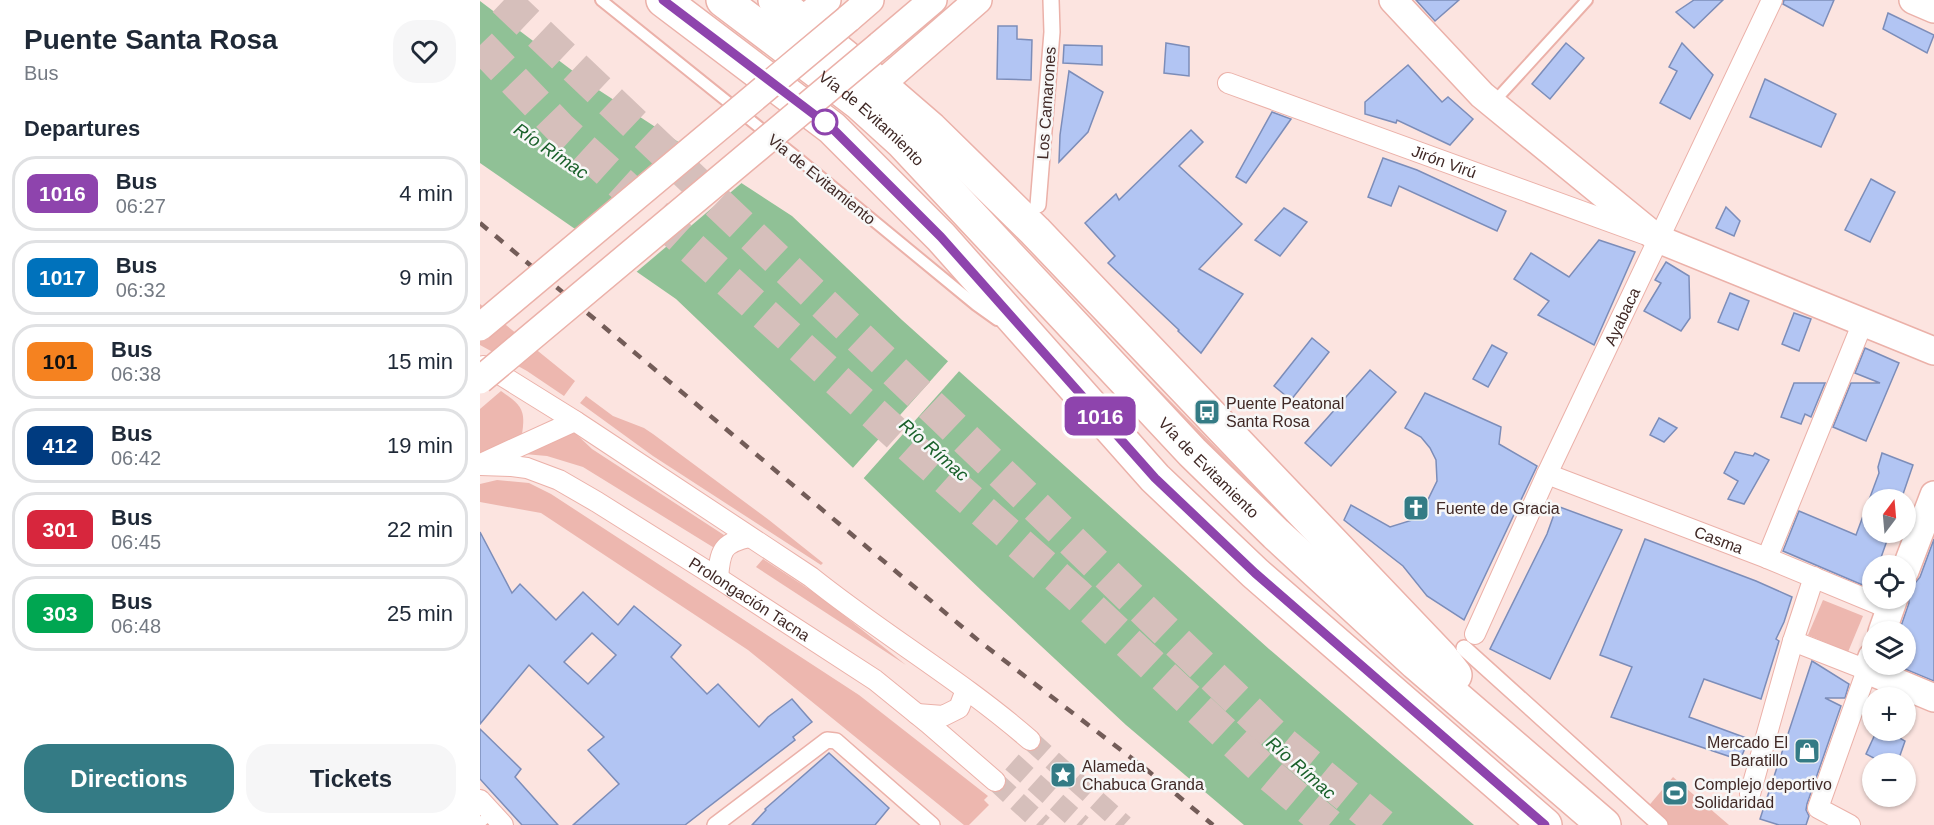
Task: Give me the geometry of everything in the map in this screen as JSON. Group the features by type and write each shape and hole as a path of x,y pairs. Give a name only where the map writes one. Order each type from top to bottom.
{"highway":[{"name":"Vía de Evitamiento","path":"663,0 832,128 941,237 1155,478 1230,549 1545,825"},
{"name":"Vía de Evitamiento","path":"723,0 859,103 902,142 1192,452 1276,534 1407,655 1604,825"},
{"path":"775,0 931,129 1108,306 1442,657 1497,732"}],"main road":[{"path":"801,22 827,0"},
{"path":"480,327 870,0"},
{"path":"480,380 933,0"},
{"path":"880,85 978,0"},
{"name":"Jirón Virú","path":"1393,0 1492,104 1658,239 1934,351"},
{"path":"1913,0 1934,9"},
{"path":"1911,555 1934,495"},
{"path":"1892,675 1934,698"}],"street":[{"name":"Los Camarones","path":"1038,205 1052,32 1051,0"},
{"name":"Ayabaca","path":"1469,641 1772,0"},
{"name":"Jirón Virú","path":"1228,83 1658,239"},
{"path":"1767,558 1863,322"},
{"path":"480,365 501,375 575,421 811,577 838,599 998,713 1030,740"},
{"name":"Prolongación Tacna","path":"480,465 575,421"},
{"name":"Prolongación Tacna","path":"480,465 527,468 559,480 718,578 875,680 995,781"},
{"name":"Casma","path":"1547,474 1814,577 1889,613"},
{"path":"718,578 719,558 723,550 733,541 749,537"},
{"path":"1750,794 1793,641 1814,577"},
{"path":"1469,641 1660,825"},
{"path":"1793,641 1862,661"},
{"path":"1850,825 1818,808 1866,675"},
{"path":"917,714 943,716 959,708 966,690"},
{"path":"715,825 827,740 836,741 932,825"}],"lane":[{"name":"Via de Evitamiento","path":"601,0 976,305 1046,355"},
{"path":"1492,104 1587,0"}],"shaded area":[{"path":"985,213 1324,557 1318,564"},
{"path":"480,304 575,381 564,396 527,371 480,345"},
{"path":"501,391 520,408 523,419 522,434 516,439 480,453 480,409"},
{"path":"586,396 613,416 653,434 823,563 821,565 653,456 580,403"},
{"path":"575,433 592,449 727,537 716,549 583,467 547,456 524,454 564,435"},
{"path":"497,480 529,483 551,494 859,695 988,796 984,800 989,805 969,825 964,825 748,650 541,513 480,502 480,484"},
{"path":"763,559 821,597 906,665 756,567"},
{"path":"1823,600 1863,616 1848,652 1808,635"},
{"name":"Complejo deportivo Solidaridad","path":"1673,777 1729,825 1665,825 1646,809"}],"water":[{"name":"Río Rímac","path":"480,1 594,87 792,216 902,320 1269,649 1474,825 1244,825 1126,725 676,299 480,163"}],"pier":[{"path":"682,141 744,181 634,274 574,232"},
{"path":"950,359 961,369 862,480 851,470"}],"building":[{"path":"1416,0 1459,0 1435,21"},
{"path":"1694,0 1723,0 1694,28 1676,12"},
{"path":"1784,0 1834,0 1823,26 1783,4"},
{"path":"1888,13 1934,35 1927,53 1883,29"},
{"path":"998,26 1017,26 1017,39 1032,40 1031,80 997,79"},
{"path":"1166,43 1189,47 1189,76 1164,73"},
{"path":"1566,43 1584,58 1550,99 1532,84"},
{"path":"1682,43 1713,75 1690,119 1660,103 1677,71 1669,67"},
{"path":"1064,45 1102,46 1102,65 1063,63"},
{"path":"1408,65 1442,102 1448,97 1473,119 1450,145 1397,120 1396,123 1365,114 1365,102"},
{"path":"1069,71 1103,92 1088,132 1059,162 1060,135"},
{"path":"1765,79 1836,114 1821,147 1750,117"},
{"path":"1272,112 1291,119 1246,183 1236,177"},
{"path":"1191,130 1203,142 1179,166 1242,224 1199,269 1243,294 1201,353 1108,263 1115,256 1085,223 1116,194 1119,200"},
{"path":"1383,158 1417,170 1506,211 1497,231 1399,186 1391,206 1368,197"},
{"path":"1871,179 1895,192 1870,242 1845,230"},
{"path":"1726,207 1740,221 1734,236 1716,228"},
{"path":"1284,208 1307,222 1280,256 1255,240"},
{"path":"1599,240 1635,252 1594,345 1538,315 1549,301 1514,279 1531,253 1569,277"},
{"path":"1666,262 1689,276 1690,318 1681,331 1644,311 1661,283 1655,280"},
{"path":"1730,293 1749,301 1738,330 1718,322"},
{"path":"1794,313 1811,319 1799,351 1782,344"},
{"path":"1312,338 1329,352 1291,400 1274,386"},
{"path":"1492,345 1507,353 1488,387 1473,379"},
{"path":"1865,348 1899,363 1866,441 1833,427 1851,383 1880,383 1855,373"},
{"path":"1370,370 1396,392 1331,466 1305,443"},
{"path":"1794,383 1825,383 1811,417 1805,414 1801,424 1781,417"},
{"path":"1425,393 1501,427 1499,444 1537,466 1464,620 1427,596 1403,566 1344,520 1351,505 1390,527 1419,518 1437,481 1436,460 1421,437 1405,428"},
{"path":"1659,418 1677,428 1664,442 1650,435"},
{"path":"1735,452 1753,456 1755,453 1769,460 1744,504 1728,499 1738,481 1724,473"},
{"path":"1882,453 1913,465 1905,489 1873,489 1879,473 1878,467"},
{"path":"1557,506 1622,530 1550,679 1490,649 1547,534"},
{"path":"1799,511 1856,535 1862,519 1862,543 1886,543 1882,555 1862,555 1862,585 1783,551"},
{"path":"480,532 512,593 520,584 556,620 583,592 618,625 634,606 681,645 671,657 707,694 718,684 759,727 768,717 792,699 812,722 793,737 795,740 685,825 573,825 619,784 588,750 604,737 529,665 480,724","holes":["592,633 616,655 588,684 564,662"]},
{"path":"1645,539 1792,597 1776,639 1779,641 1761,699 1704,679 1689,717 1749,739 1740,760 1611,717 1632,667 1600,655"},
{"path":"1934,539 1934,681 1916,674 1916,621 1903,621 1907,609 1916,609 1916,582 1920,577"},
{"name":"Mercado El Baratillo","path":"1812,661 1849,684 1845,698 1825,698 1841,706 1807,804 1806,810 1809,816 1806,825 1779,825 1760,819"},
{"path":"480,729 521,769 515,777 558,825 522,825 480,779"},
{"path":"1872,741 1905,741 1901,753 1866,753"},
{"path":"829,753 889,808 875,825 752,825 765,809"}],"tunnel":[{"path":"504,0 1278,739 1382,825"},
{"path":"480,45 560,128 1074,592 1266,772 1329,825"},
{"path":"1030,740 1124,825"},
{"path":"1012,762 1082,825"},
{"path":"995,781 1043,825"}],"railway":[{"path":"480,223 979,641 1147,770 1213,825"}],"bus line":[{"name":"1016","path":"663,0 832,128 941,237 1155,478 1255,573 1545,825"}],"place":[{"name":"Puente Peatonal Santa Rosa","path":"1207,412"},
{"name":"Fuente de Gracia","path":"1416,508"},
{"name":"Mercado El Baratillo","path":"1807,751"},
{"name":"Alameda Chabuca Granda","path":"1063,775"},
{"name":"Complejo deportivo Solidaridad","path":"1675,793"}]}
